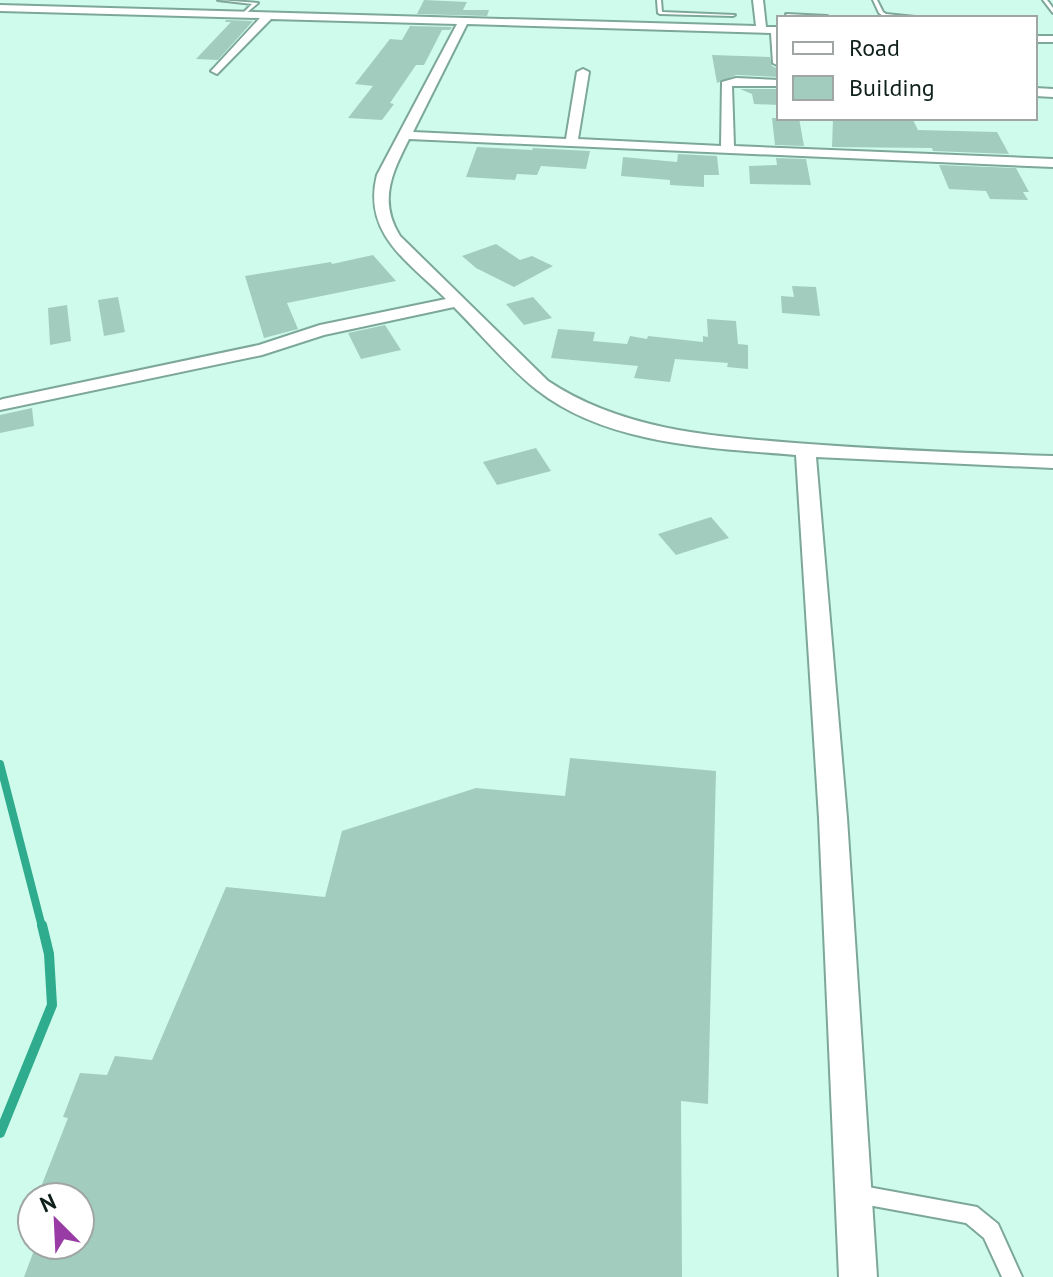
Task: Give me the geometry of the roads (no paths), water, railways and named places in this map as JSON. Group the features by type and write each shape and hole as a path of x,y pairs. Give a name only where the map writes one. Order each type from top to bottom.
{"street":[{"path":"758,0 761,30"},
{"path":"1,8 777,30"},
{"path":"217,71 270,14"},
{"path":"389,36 397,18"},
{"path":"464,21 384,175 379,193 381,217 394,239 542,385 585,412 610,421 699,439 806,451 1053,462"},
{"path":"729,66 732,82"},
{"path":"571,144 583,72"},
{"path":"728,150 725,87 732,82 777,83"},
{"path":"405,135 1053,163"},
{"path":"3,405 262,350 294,341 321,328 340,327 456,302"},
{"path":"806,451 832,802 858,1277"}],"lane":[{"path":"220,0 256,3 245,13"},
{"path":"659,0 660,13 733,15"},
{"path":"875,0 885,15 897,16"},
{"path":"1045,0 1053,12"},
{"path":"788,15 801,16"},
{"path":"854,1193 970,1214 991,1231 1012,1277"}],"waterway":[{"path":"0,764 42,927"},
{"path":"0,1133 52,1005 49,954 42,925"}]}
